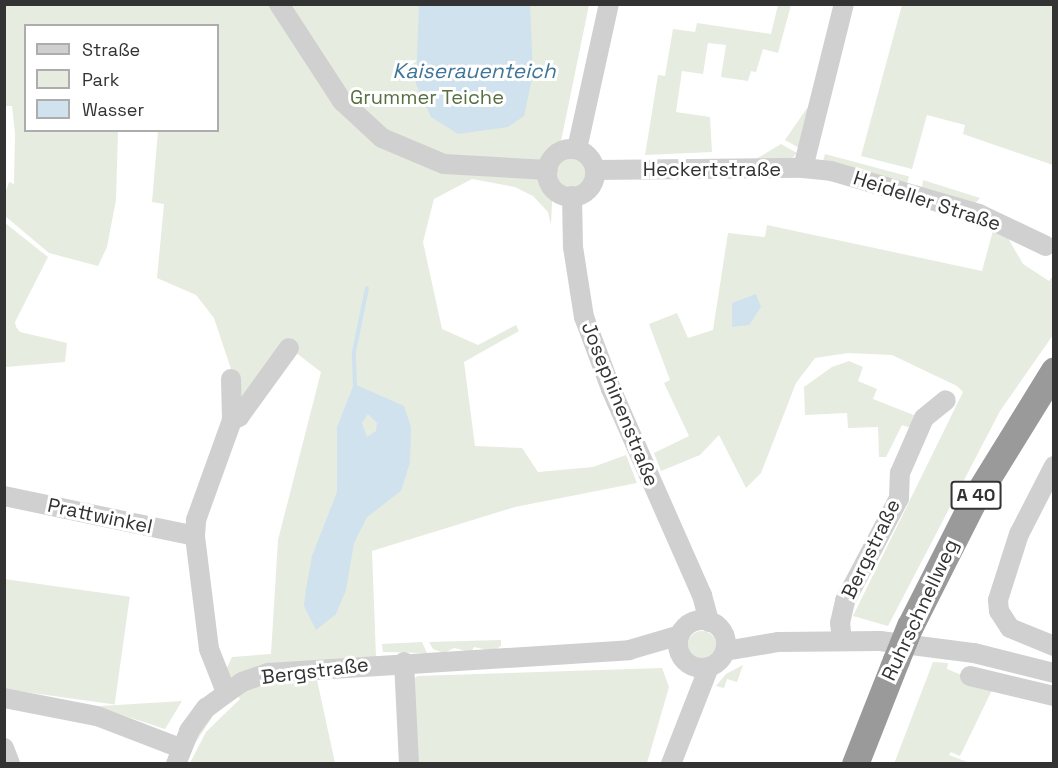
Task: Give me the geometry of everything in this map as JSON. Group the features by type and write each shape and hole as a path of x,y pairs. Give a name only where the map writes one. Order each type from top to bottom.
{"highway":[{"name":"Ruhrschnellweg","path":"855,764 920,628 972,503 1053,370"},
{"name":"Ruhrschnellweg","path":"920,628 1053,403"},
{"name":"Ruhrschnellweg","path":"874,764 905,661"}],"street":[{"path":"279,4 342,101 382,138 444,164 548,170"},
{"path":"577,149 609,4"},
{"name":"Heckertstraße","path":"595,170 803,168 844,4"},
{"path":"577,149 589,157 595,170 590,188 572,196 554,189 548,170 557,153 577,149"},
{"name":"Heideller Straße","path":"803,168 831,171 957,207 1046,246"},
{"name":"Josephinenstraße","path":"572,196 573,247 584,317 688,570 702,595 719,635"},
{"path":"232,420 239,417 289,348"},
{"path":"226,692 209,649 195,536 196,520 232,420 231,379"},
{"name":"Bergstraße","path":"842,640 840,623 845,601 899,498 900,473 924,418 946,400"},
{"path":"1053,466 1019,534 1000,590 999,610 1004,621 1021,634 1053,646"},
{"name":"Prattwinkel","path":"4,496 195,536"},
{"name":"Josephinenstraße","path":"685,629 688,570"},
{"path":"681,732 686,661 685,629"},
{"name":"Bergstraße","path":"629,650 685,629 778,642 842,640 952,649 1053,673"},
{"path":"671,764 719,635"},
{"name":"Bergstraße","path":"4,698 97,716 178,756 206,708 242,682 281,670 629,650 709,667"},
{"path":"404,662 409,764"},
{"path":"970,676 1053,696"},
{"path":"4,748 10,764"}],"green space":[{"name":"Grummer Teiche","path":"4,5 589,5 553,180 551,225 548,212 533,196 515,187 472,179 434,199 423,242 442,329 478,345 516,325 519,331 464,362 475,446 522,448 538,472 593,467 626,455 637,483 515,507 372,551 376,657 331,660 317,680 335,763 190,763 206,732 240,699 238,696 213,716 182,763 232,657 271,654 278,540 321,372 291,349 238,411 237,387 214,318 196,295 157,278 164,204 152,202 158,132 219,132 219,24 24,24 24,132 118,132 116,200 107,247 98,266 49,253 5,216 5,194 9,182 14,184 15,133 12,106 5,106"},
{"path":"778,5 791,5 778,53 763,49 756,72 751,71 748,81 721,77 726,45 708,43 703,74 682,71 676,112 710,117 712,152 645,155 658,75 665,76 673,29 695,32 697,23 771,34"},
{"path":"902,5 1053,5 1053,165 963,134 965,125 927,115 912,169 861,156"},
{"path":"807,108 810,109 799,148 785,140"},
{"path":"781,144 797,153 791,159 756,159"},
{"path":"825,154 909,177 907,185 823,163"},
{"path":"571,159 581,163 585,173 581,183 571,187 561,183 557,173 561,163"},
{"path":"923,180 980,198 974,205 922,188"},
{"path":"5,223 48,257 15,322 16,327 20,332 67,343 65,362 5,367"},
{"path":"767,225 982,271 994,227 1005,233 1023,264 1049,281 1053,276 1053,335 1000,411 888,626 853,616 963,392 957,386 892,355 848,353 815,358 796,383 761,473 746,488 719,435 700,455 661,471 654,453 689,436 664,383 670,380 649,324 677,313 688,338 713,330 728,233 765,237"},
{"path":"849,361 863,367 858,381 877,389 873,399 916,416 911,428 902,425 886,457 879,457 878,427 848,428 847,413 805,415 804,387 832,367"},
{"path":"4,579 130,597 115,705 4,689"},
{"path":"702,631 712,635 716,645 712,655 702,659 692,655 688,645 692,635"},
{"path":"501,640 501,646 493,651 474,647 471,652 454,648 444,653 433,649 429,642"},
{"path":"422,642 427,653 383,652 382,644"},
{"path":"933,662 948,663 947,669 993,688 960,756 951,752 949,755 970,763 894,764"},
{"path":"743,665 737,682 727,679 724,688 716,686 726,674"},
{"path":"662,668 669,687 647,763 415,764 413,679 418,676"},
{"path":"182,701 165,729 101,708 101,706"}],"water":[{"name":"Kaiserauenteich","path":"419,5 530,5 533,74 524,116 508,127 458,134 431,117 416,84"},
{"path":"756,294 761,307 749,325 732,327 732,303"},
{"path":"354,384 404,406 411,427 410,462 401,491 367,517 354,543 346,590 336,614 316,630 304,606 312,556 337,492 337,427","holes":["368,414 377,423 376,431 367,437 362,423"]}],"waterway":[{"path":"355,387 354,352 367,288"}]}
